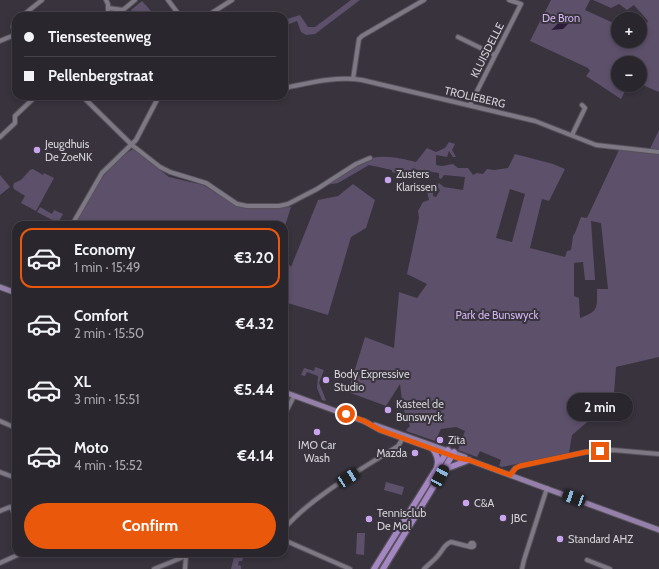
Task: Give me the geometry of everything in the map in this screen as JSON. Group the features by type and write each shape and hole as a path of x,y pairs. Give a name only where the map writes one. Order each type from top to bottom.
{"highway":[{"path":"432,448 438,460 434,473"},
{"path":"374,569 434,473 450,453"},
{"path":"383,569 440,476 450,453"},
{"path":"440,476 448,468 469,460"}],"main road":[{"path":"0,287 12,292"},
{"path":"288,394 659,530"},
{"path":"364,421 380,430 450,453"}],"street":[{"path":"27,12 42,0"},
{"path":"106,0 108,12"},
{"path":"108,8 123,10 135,0"},
{"path":"168,0 177,12"},
{"path":"212,12 232,0"},
{"path":"353,79 359,39 424,0"},
{"name":"KLUISDELLE","path":"470,105 521,4 509,0"},
{"path":"0,41 12,37"},
{"path":"458,37 495,55"},
{"name":"TROLIEBERG","path":"288,87 320,81 353,79 470,105 535,122 596,145 659,152"},
{"path":"0,137 15,123 16,116 32,100"},
{"path":"86,100 132,145 160,167 170,172 206,183 237,204 247,206 279,206 288,204 317,189 356,164 370,158"},
{"path":"74,221 102,174 132,145 157,100"},
{"path":"572,135 585,108 582,105"},
{"path":"288,408 294,396"},
{"path":"0,421 12,426"},
{"path":"288,525 318,498 396,447 403,438"},
{"path":"510,475 520,466 586,452 613,450 659,454"},
{"path":"0,472 12,476"},
{"path":"522,569 547,488"},
{"path":"0,511 10,507 12,509"},
{"path":"288,542 350,569"},
{"path":"424,569 441,552 442,548 448,542 471,547"},
{"path":"0,563 13,557"},
{"path":"154,569 181,557"},
{"path":"185,569 187,557"},
{"path":"587,560 610,569"}],"green space":[{"path":"351,0 360,0 315,34 306,35 301,32 297,21 288,24 288,19 300,15 308,27 315,27"},
{"name":"De Bron","path":"551,0 590,0 585,10 611,22 611,48 647,48 647,12 640,12 634,5 627,10 619,4 611,8 593,0 659,0 659,92 647,87 647,56 611,56 611,92 624,92 621,99 586,76 590,71 588,68 530,41"},
{"path":"142,1 151,11 132,12 131,10"},
{"name":"Park de Bunswyck","path":"659,130 659,357 616,367 612,420 592,418 572,435 569,453 502,467 499,466 501,460 480,451 477,457 458,450 465,431 456,427 441,429 435,441 406,431 410,426 403,408 400,384 386,406 348,392 365,337 394,348 399,292 417,298 427,284 407,274 419,218 418,211 423,202 429,200 426,186 433,184 433,196 436,197 440,190 436,187 439,183 444,187 463,190 465,177 444,175 441,179 439,178 439,173 412,169 410,179 398,177 398,174 392,172 392,170 369,165 338,183 326,185 353,166 363,161 376,157 390,157 416,162 427,148 436,152 445,148 449,142 455,144 452,150 456,157 453,157 449,151 447,157 436,155 436,165 442,166 453,164 458,168 468,168 473,175 477,173 483,174 487,169 494,170 508,168 515,154 553,164 565,169 549,201 542,199 530,248 565,257 567,251 571,250 573,236 581,217 587,218 619,150 648,153","holes":["510,189 525,194 512,242 496,238","591,221 601,223 608,289 597,289 596,308 591,313 580,318 579,298 574,296 574,263 583,262 585,280 595,280"]},
{"path":"133,149 169,177 203,185 235,204 247,209 291,207 287,221 76,221 92,193 106,173 123,156"},
{"path":"33,169 43,175 44,173 54,178 36,211 21,203 25,196 13,187 14,183 21,180 30,170"},
{"path":"0,175 10,187 0,195"},
{"path":"353,184 375,200 366,228 351,237 328,315 288,303 288,263 291,267 318,200 338,196"},
{"path":"40,207 52,214 54,210 63,214 59,221 54,221 37,212"},
{"path":"315,367 324,370 319,383 326,400 325,401 322,400 317,388 318,376 307,372 305,376 301,375 304,368 314,371"},
{"path":"444,460 447,461 379,569 375,569"},
{"path":"386,482 404,487 402,495 384,490"},
{"path":"357,533 365,533 364,555 356,554"},
{"path":"234,557 243,557 242,561 239,561 238,565 241,566 241,569 231,569"}],"shaded area":[{"path":"567,19 572,20 563,29 551,30 559,23"}],"place":[{"name":"Jeugdhuis De ZoeNK","path":"37,150"},
{"name":"Zusters Klarissen","path":"388,180"},
{"name":"Body Expressive Studio","path":"326,380"},
{"name":"Kasteel de Bunswyck","path":"388,410"},
{"name":"IMO Car Wash","path":"317,432"},
{"name":"Zita","path":"440,440"},
{"name":"Mazda","path":"415,453"},
{"name":"C&A","path":"466,503"},
{"name":"JBC","path":"503,518"},
{"name":"Tennisclub De Mol","path":"369,519"},
{"name":"Standard AHZ","path":"560,539"}],"route":[{"path":"346,414 364,421 380,430 510,475 520,466 586,452 600,451"}]}
